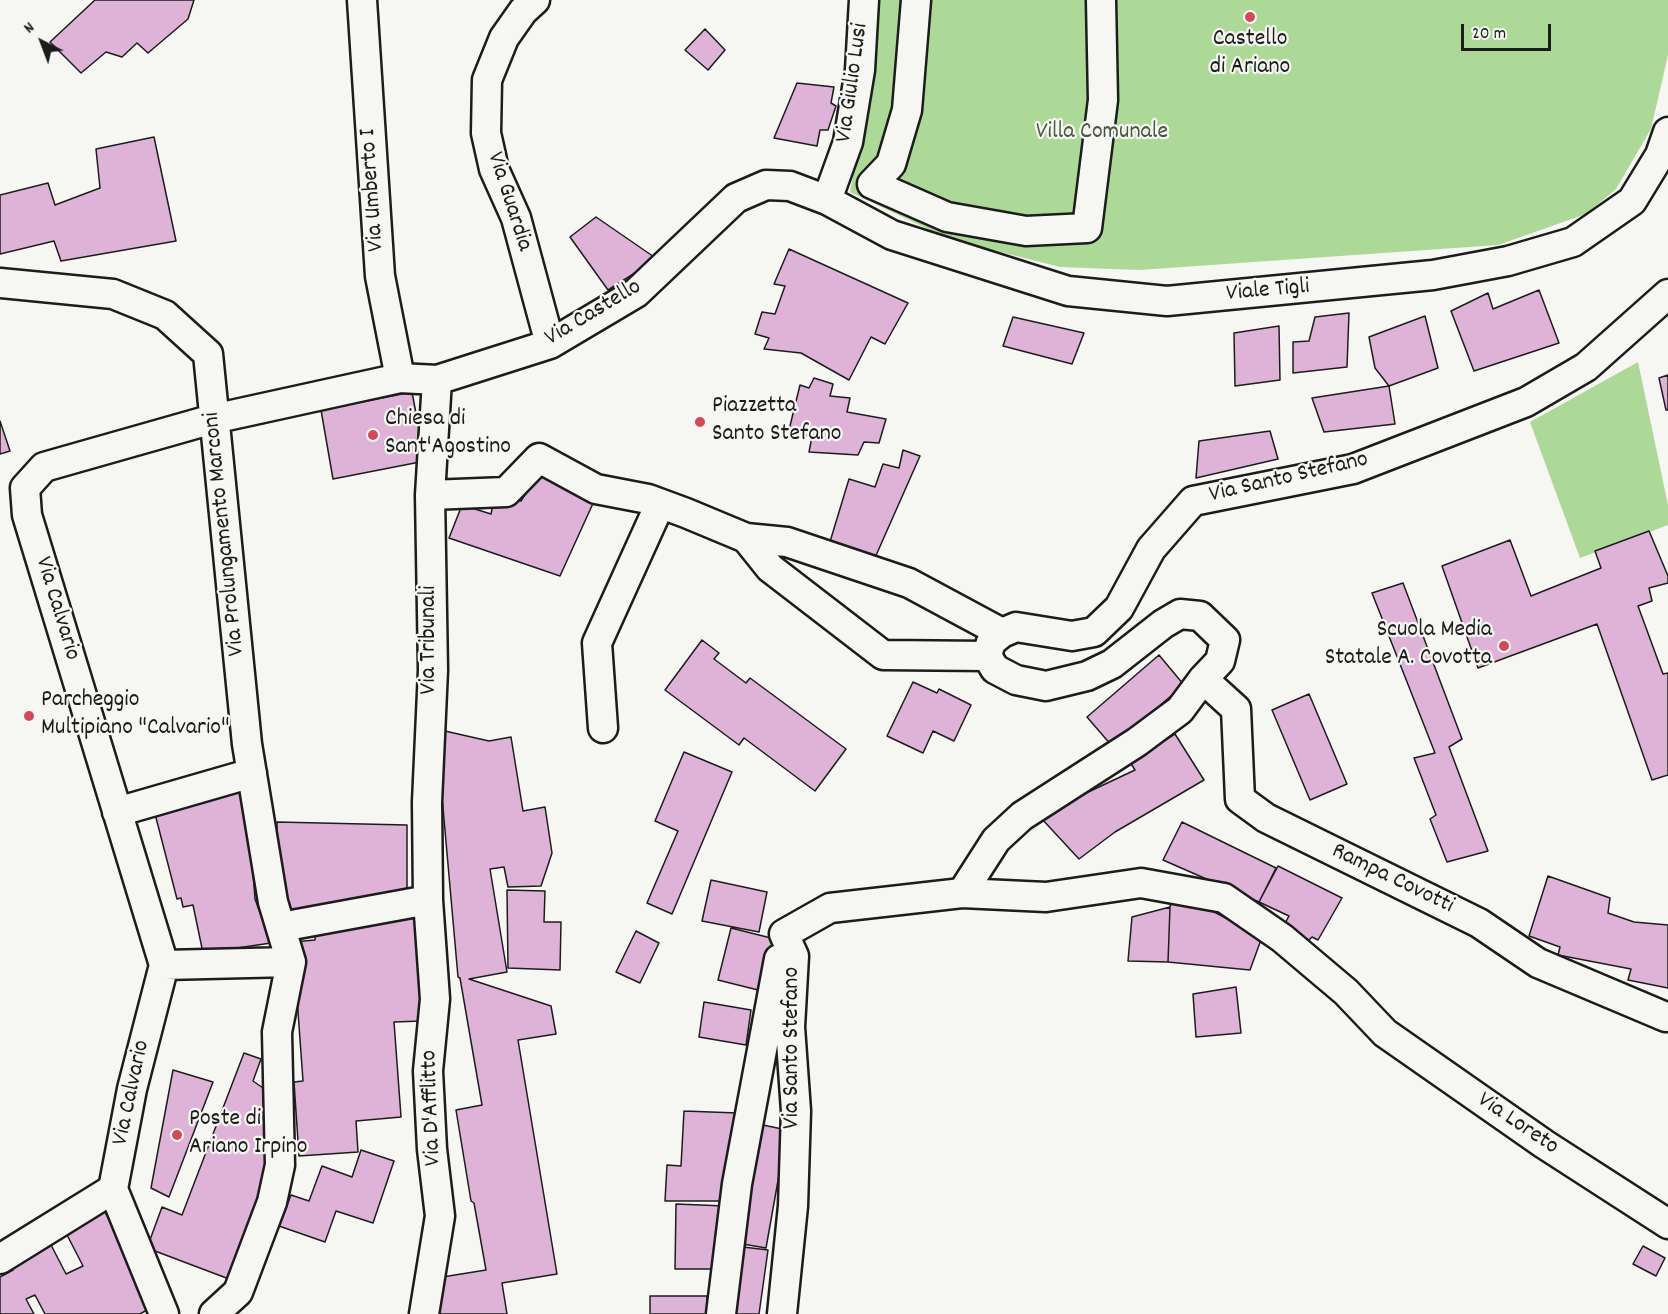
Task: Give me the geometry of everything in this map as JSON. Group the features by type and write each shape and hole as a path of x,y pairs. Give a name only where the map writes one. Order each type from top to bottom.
{"street":[{"name":"Via Umberto I","path":"362,0 380,276 400,378"},
{"name":"Via Guardia","path":"535,0 523,11 504,38 487,80 486,134 494,169 516,218 550,344"},
{"name":"Via Giulio Lusi","path":"827,200 848,142 860,70 864,0"},
{"path":"916,0 907,110 891,164 872,184 947,217 1026,231 1087,228 1103,100 1101,0"},
{"name":"Viale Tigli","path":"827,200 892,235 1068,291 1167,301 1433,274 1508,261 1573,242 1632,201 1660,155 1668,132"},
{"name":"Via Castello","path":"400,378 437,380 550,344 636,292 736,198 766,185 790,186 827,200"},
{"name":"Via Prolungamento Marconi","path":"0,283 113,294 165,315 208,354 247,744 273,902 291,962 277,1032 280,1165 272,1202 238,1292 214,1314"},
{"name":"Via Santo Stefano","path":"746,538 770,568 883,655 994,644 1016,627 1072,636 1094,632 1119,608 1151,549 1193,501 1353,469 1526,402 1586,367 1668,294"},
{"name":"Via Calvario","path":"113,1189 132,1089 164,965 27,514 25,488 44,467 213,419 400,378"},
{"name":"Via Tribunali","path":"428,900 427,802 433,670 430,495 437,380"},
{"path":"430,495 506,492 539,458 596,489 648,499 746,538 787,542 909,583 994,644 995,669 1016,680 1046,686 1087,676 1112,664 1163,624 1180,614 1200,616 1225,640 1220,661 1180,710 1137,742 1022,816 996,840 962,894"},
{"path":"603,728 597,643 660,504"},
{"name":"Rampa Covotti","path":"1203,679 1236,709 1236,754 1240,799 1266,818 1479,923 1538,963 1666,1017"},
{"path":"117,812 252,773"},
{"name":"Via Santo Stefano","path":"782,1314 793,1206 796,1110 790,1027 794,956 784,934 830,908 962,894 1046,897 1141,884 1224,898 1282,939 1346,992 1370,1019"},
{"path":"280,927 428,900"},
{"name":"Via D'Afflitto","path":"424,1314 440,1216 432,1149 428,1071 435,999 428,900"},
{"path":"721,1314 737,1184 784,934"},
{"path":"164,965 291,962"},
{"name":"Via Loreto","path":"1370,1019 1385,1033 1544,1144 1668,1224"},
{"path":"0,1259 113,1189 164,1314"}],"green space":[{"name":"Villa Comunale","path":"873,0 1668,0 1668,55 1651,129 1616,189 1586,214 1498,245 1139,270 1060,267 949,239 850,192 873,69"},
{"path":"1638,362 1668,505 1668,525 1580,558 1530,422"}],"building":[{"path":"95,0 194,0 188,19 148,53 137,43 122,57 106,52 81,73 50,42"},
{"path":"705,29 725,50 708,70 685,50"},
{"path":"797,83 834,87 831,103 836,106 828,130 820,130 817,146 774,138"},
{"path":"154,137 176,241 61,261 54,241 0,254 0,195 48,183 55,205 100,188 96,149"},
{"path":"596,217 657,259 608,290 570,237"},
{"path":"789,249 908,303 885,344 871,337 849,380 801,353 764,349 769,338 755,334 762,312 775,314 785,286 774,284"},
{"path":"1539,290 1559,343 1474,371 1451,311 1488,293 1493,309"},
{"path":"1349,313 1347,367 1293,373 1293,342 1309,341 1315,317"},
{"path":"1425,316 1438,368 1389,386 1375,368 1369,337"},
{"path":"1013,317 1084,333 1072,364 1003,346"},
{"path":"1279,326 1280,380 1235,386 1234,333"},
{"path":"1668,375 1668,410 1666,410 1659,378"},
{"path":"814,378 833,384 830,396 850,398 847,412 886,419 879,443 864,442 858,455 809,452 812,437 789,430 800,385 809,388"},
{"path":"1389,386 1395,424 1324,432 1312,398"},
{"name":"Chiesa di Sant'Agostino","path":"412,392 425,461 333,479 321,410"},
{"path":"0,421 10,451 0,454"},
{"path":"1270,431 1278,459 1196,478 1199,441"},
{"path":"903,450 920,456 874,560 829,545 849,479 875,487 883,464 899,468"},
{"path":"540,471 595,499 560,576 449,538 462,505 491,514 495,495 521,501"},
{"name":"Scuola Media Statale A. Covotta","path":"1649,531 1668,576 1668,583 1649,588 1652,601 1638,606 1663,674 1668,673 1668,775 1652,780 1597,624 1478,668 1442,566 1510,540 1531,596 1601,568 1595,551"},
{"path":"1403,583 1462,739 1449,747 1488,851 1447,862 1430,819 1436,815 1414,758 1435,753 1372,593"},
{"path":"702,640 719,653 714,659 746,683 750,678 846,749 815,791 744,738 739,745 665,690"},
{"path":"1159,655 1184,685 1112,746 1087,717"},
{"path":"913,682 937,693 939,689 971,705 954,741 933,731 923,753 887,736"},
{"path":"1309,694 1347,784 1310,800 1272,710"},
{"path":"436,729 489,741 511,737 523,811 545,807 552,853 541,886 508,887 504,867 490,869 507,972 469,979 551,1006 556,1034 518,1040 557,1274 502,1283 507,1314 434,1314 430,1279 486,1270 474,1203 471,1201 456,1110 482,1105 458,977"},
{"path":"1175,734 1204,780 1115,832 1079,859 1041,818 1084,794 1135,770 1130,762"},
{"path":"684,752 732,772 672,914 647,903 678,831 655,821"},
{"path":"240,786 255,899 271,943 203,953 193,905 183,907 181,898 177,899 154,810"},
{"path":"277,822 407,825 407,892 291,915 277,853"},
{"path":"1182,822 1276,868 1259,902 1163,860"},
{"path":"1278,866 1342,898 1318,940 1312,937 1309,940 1283,927 1289,916 1259,902"},
{"path":"1548,876 1610,898 1608,913 1634,922 1668,925 1668,988 1628,980 1631,969 1558,955 1560,947 1529,936"},
{"path":"711,880 767,892 759,932 702,921"},
{"path":"507,890 545,891 544,922 561,922 560,970 508,968"},
{"path":"1171,902 1199,904 1262,937 1250,970 1168,962"},
{"path":"1170,907 1168,962 1128,961 1132,917"},
{"path":"414,913 422,1021 394,1022 401,1117 356,1121 358,1152 299,1156 294,1082 303,1081 293,942 315,940 316,926"},
{"path":"731,928 775,939 762,991 718,980"},
{"path":"636,931 659,943 640,983 616,972"},
{"path":"1236,987 1241,1033 1196,1037 1193,994"},
{"path":"704,1002 751,1010 746,1045 699,1037"},
{"path":"244,1053 261,1059 253,1081 272,1094 265,1166 271,1168 229,1279 147,1248 162,1207 182,1215"},
{"name":"Poste di Ariano Irpino","path":"173,1070 213,1082 169,1197 151,1188"},
{"path":"684,1111 738,1113 724,1201 665,1201 667,1165 681,1166"},
{"path":"758,1124 787,1130 766,1248 737,1243"},
{"path":"361,1150 394,1161 373,1223 336,1211 325,1242 279,1226 291,1195 309,1201 322,1166 352,1177"},
{"path":"676,1204 725,1206 719,1269 675,1269"},
{"path":"104,1210 154,1306 140,1314 45,1314 35,1295 26,1299 34,1314 0,1314 0,1277 13,1270 9,1262 49,1241 66,1274 83,1266 65,1231"},
{"path":"735,1246 768,1250 759,1314 726,1314"},
{"path":"1643,1246 1665,1258 1656,1276 1633,1264"},
{"path":"650,1296 707,1296 707,1314 650,1314"}],"place":[{"name":"Castello di Ariano","path":"1250,17"},
{"name":"Piazzetta Santo Stefano","path":"700,422"},
{"name":"Chiesa di Sant'Agostino","path":"373,435"},
{"name":"Scuola Media Statale A. Covotta","path":"1504,646"},
{"name":"Parcheggio Multipiano \"Calvario\"","path":"29,716"},
{"name":"Poste di Ariano Irpino","path":"177,1135"}]}
